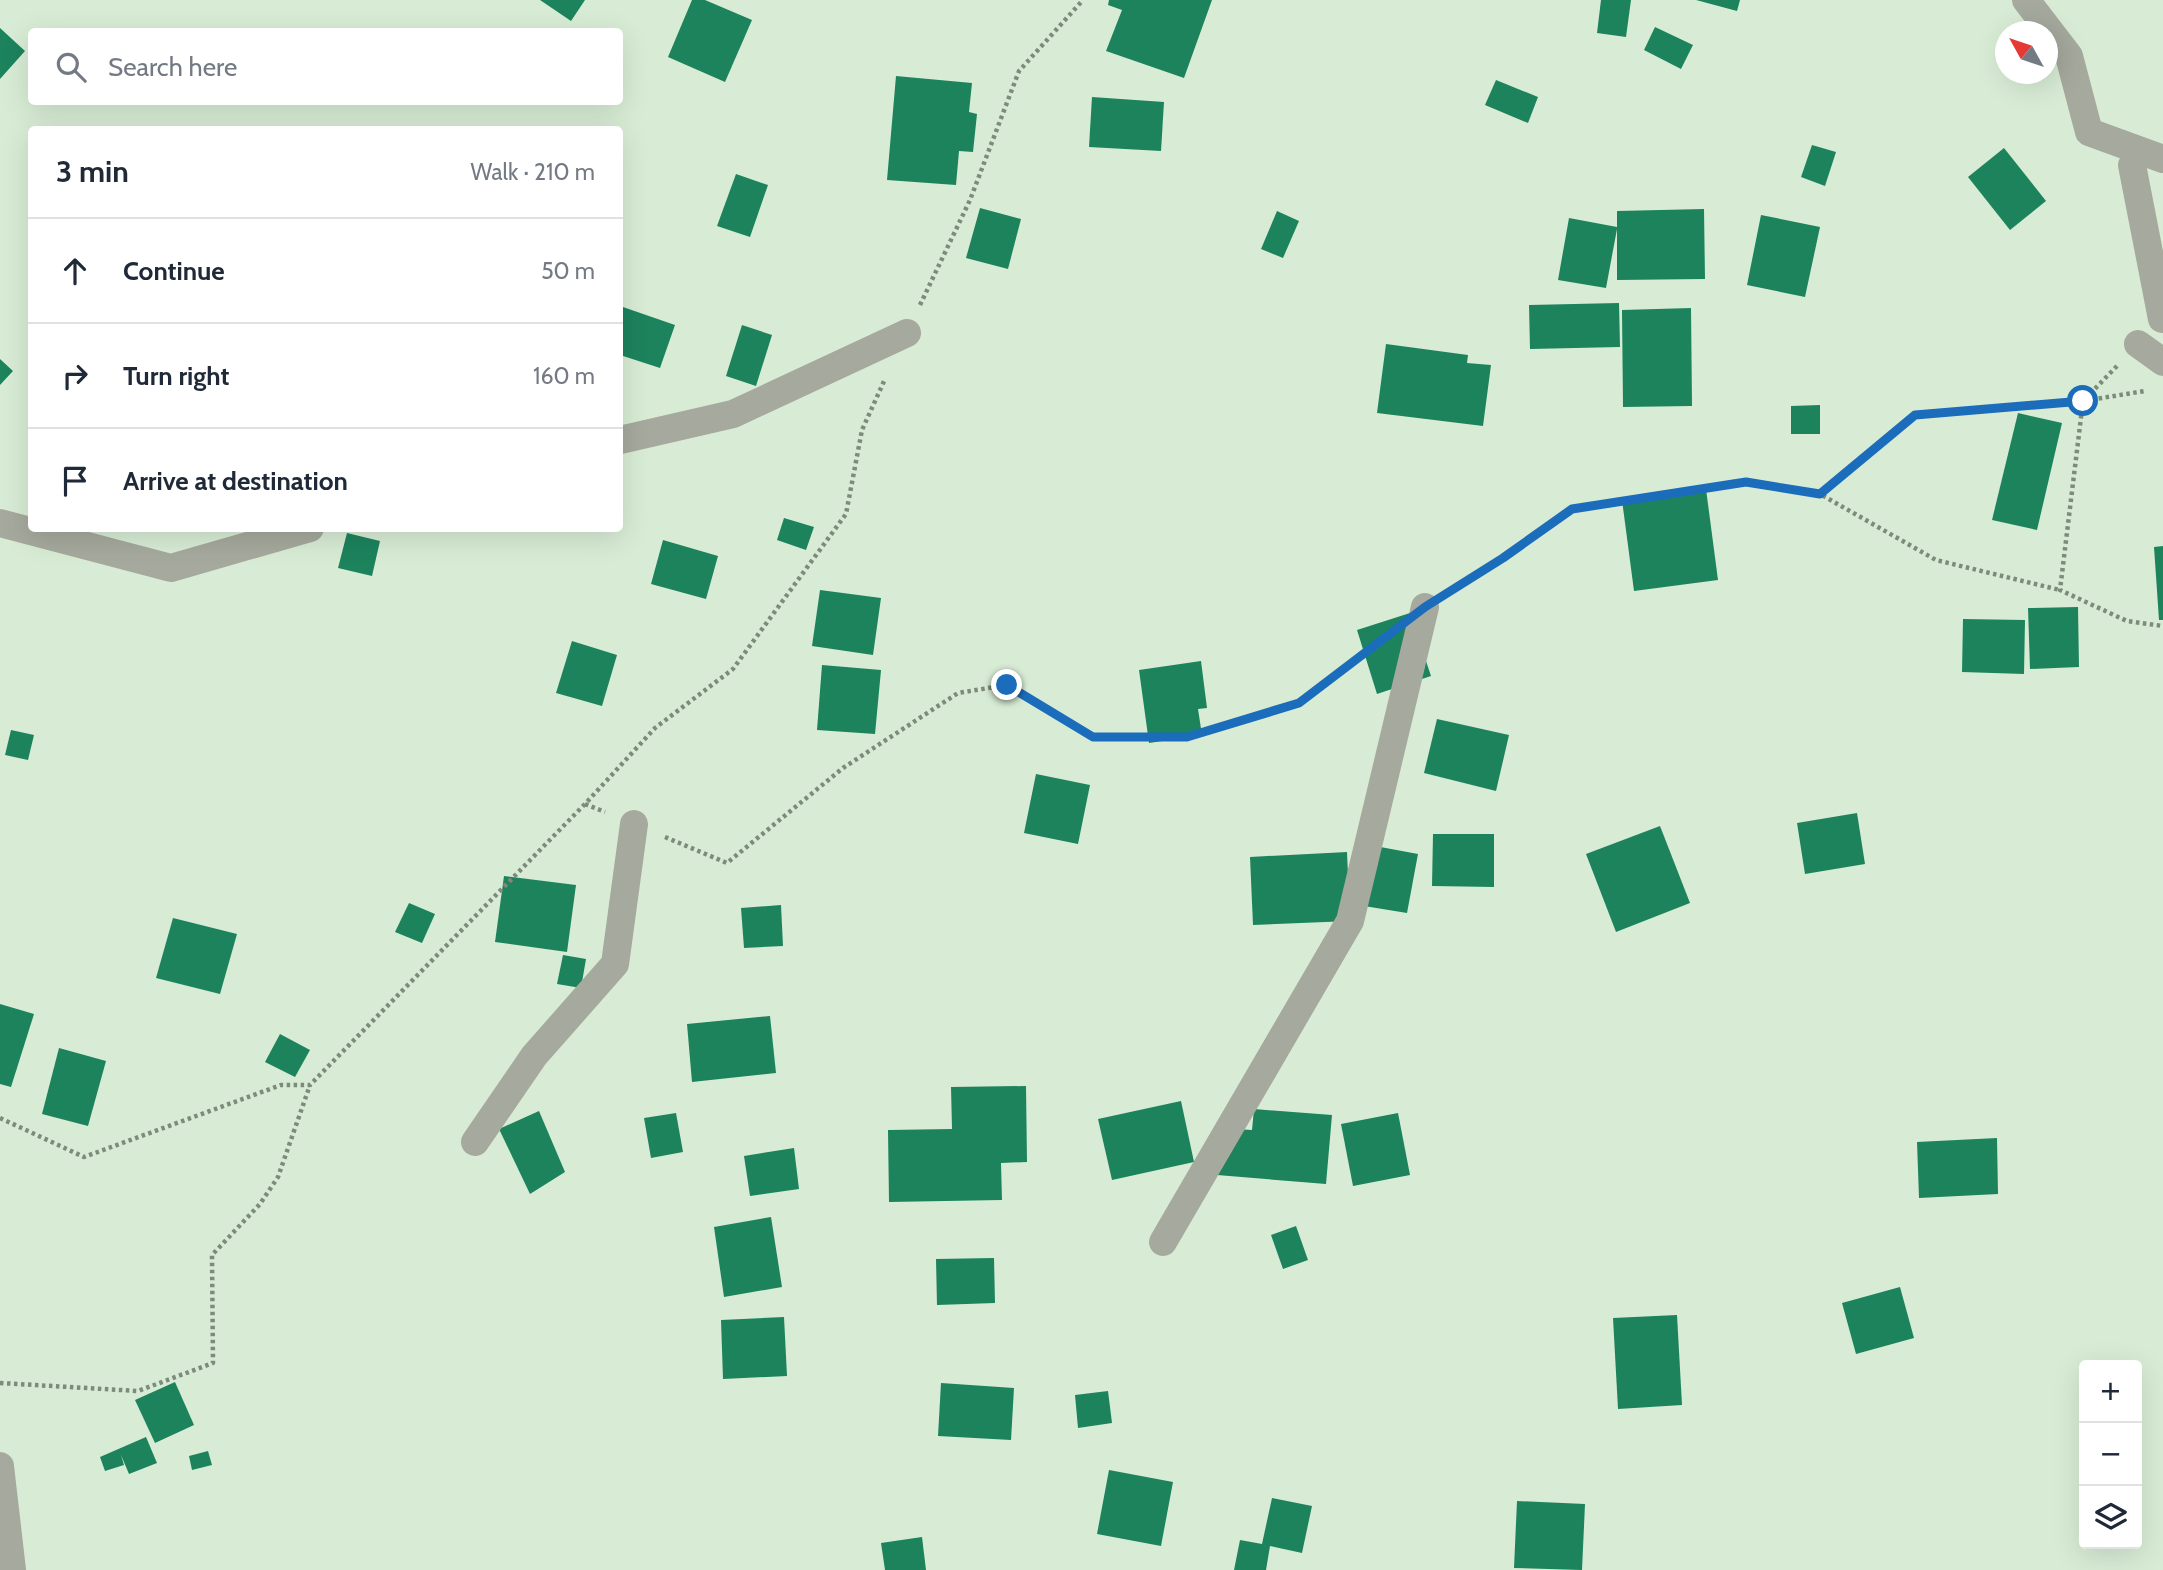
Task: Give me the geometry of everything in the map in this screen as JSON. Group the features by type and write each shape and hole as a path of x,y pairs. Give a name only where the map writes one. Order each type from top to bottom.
{"street":[{"path":"2025,0 2069,56 2090,132 2163,159"},
{"path":"2132,165 2162,319"},
{"path":"623,438 733,414 907,333"},
{"path":"2138,344 2163,362"},
{"path":"0,523 28,530"},
{"path":"34,532 171,568 296,532"},
{"path":"1163,1242 1350,921 1425,607"},
{"path":"475,1142 534,1056 615,964 634,824"},
{"path":"0,1466 12,1570"}],"path":[{"path":"0,1383 138,1391 213,1363 212,1255 260,1204 278,1177 310,1085 585,804 655,728 733,669 846,514 862,430 970,200 1019,71 1083,0"},
{"path":"2060,590 2083,401 2138,344"},
{"path":"1820,494 1915,415 2083,401 2150,390"},
{"path":"1425,607 1503,558 1572,509 1746,482 1820,494 1936,561 2060,590 2127,621 2163,626"},
{"path":"585,804 727,863 843,768 958,693 1007,685 1093,737 1187,737 1299,703 1383,639"},
{"path":"0,1118 84,1157 281,1085 310,1085"}],"building":[{"path":"540,0 585,0 571,21"},
{"path":"692,0 705,0 752,20 725,82 668,57"},
{"path":"1109,0 1212,0 1184,78 1106,51 1122,10 1108,5"},
{"path":"1601,0 1631,0 1626,37 1597,33"},
{"path":"1696,0 1740,0 1737,11"},
{"path":"1655,27 1693,45 1681,69 1644,50"},
{"path":"0,28 25,51 0,79"},
{"path":"896,76 972,83 969,112 977,114 973,152 959,151 956,185 887,180"},
{"path":"1496,80 1538,97 1528,123 1485,105"},
{"path":"1092,97 1164,102 1161,151 1089,147"},
{"path":"1812,145 1836,152 1825,186 1801,177"},
{"path":"2004,148 2046,201 2010,230 1968,177"},
{"path":"736,174 768,185 750,237 717,226"},
{"path":"980,208 1021,219 1008,269 966,258"},
{"path":"1704,209 1705,279 1617,280 1617,229 1606,288 1558,280 1569,218 1617,227 1617,211"},
{"path":"1277,211 1299,221 1283,258 1261,249"},
{"path":"1761,215 1820,227 1805,297 1747,285"},
{"path":"1619,303 1620,347 1530,349 1529,305"},
{"path":"623,307 675,325 660,368 623,356"},
{"path":"1691,308 1692,406 1623,407 1622,310"},
{"path":"742,325 772,335 756,386 726,376"},
{"path":"1386,344 1468,355 1467,363 1491,365 1483,426 1377,413"},
{"path":"0,359 13,371 0,385"},
{"path":"1820,405 1820,434 1791,434 1791,406"},
{"path":"2018,413 2062,423 2037,530 1992,520"},
{"path":"1706,489 1718,580 1634,591 1622,500"},
{"path":"784,518 814,527 806,550 777,540"},
{"path":"347,533 380,541 372,576 338,568"},
{"path":"663,540 718,556 706,599 651,584"},
{"path":"2163,546 2163,620 2159,620 2154,547"},
{"path":"820,590 881,598 873,655 812,646"},
{"path":"2078,607 2079,667 2030,669 2028,608"},
{"path":"1410,613 1431,676 1377,694 1357,630"},
{"path":"1963,619 2025,620 2024,674 1962,672"},
{"path":"572,641 617,655 602,706 556,693"},
{"path":"1201,661 1207,708 1198,709 1202,735 1149,743 1139,670"},
{"path":"822,665 881,670 875,734 817,730"},
{"path":"1437,719 1509,735 1496,791 1424,773"},
{"path":"11,730 34,735 28,760 5,755"},
{"path":"1036,774 1090,785 1078,844 1024,833"},
{"path":"1857,813 1865,864 1805,874 1797,823"},
{"path":"1660,826 1690,903 1616,932 1586,854"},
{"path":"1433,834 1494,834 1494,887 1432,886"},
{"path":"1375,846 1418,854 1407,913 1364,906"},
{"path":"1347,852 1350,921 1253,925 1250,857"},
{"path":"504,876 576,885 567,952 495,942"},
{"path":"409,903 435,914 422,943 395,932"},
{"path":"781,905 783,946 744,948 741,908"},
{"path":"173,918 237,934 220,994 156,978"},
{"path":"563,955 586,959 581,988 557,984"},
{"path":"0,1004 34,1014 11,1087 0,1084"},
{"path":"770,1016 776,1073 692,1082 687,1024"},
{"path":"280,1034 310,1050 295,1077 265,1062"},
{"path":"59,1048 106,1061 88,1126 42,1114"},
{"path":"1026,1086 1027,1162 1001,1163 1002,1200 889,1202 888,1130 952,1129 951,1087"},
{"path":"1181,1101 1194,1162 1112,1180 1098,1119"},
{"path":"1254,1109 1332,1115 1326,1184 1217,1175 1221,1128 1252,1130"},
{"path":"539,1111 565,1172 530,1194 499,1129"},
{"path":"676,1113 683,1152 651,1158 644,1118"},
{"path":"1398,1113 1410,1175 1353,1186 1341,1124"},
{"path":"1997,1138 1998,1194 1919,1198 1917,1142"},
{"path":"794,1148 799,1189 750,1196 744,1156"},
{"path":"771,1217 782,1287 724,1297 714,1227"},
{"path":"1296,1226 1308,1260 1283,1269 1271,1235"},
{"path":"994,1258 995,1303 937,1305 936,1259"},
{"path":"1900,1287 1914,1338 1856,1354 1842,1303"},
{"path":"1677,1315 1682,1405 1618,1409 1613,1318"},
{"path":"784,1317 787,1376 723,1379 721,1320"},
{"path":"175,1382 194,1425 155,1443 135,1400"},
{"path":"941,1383 1014,1388 1011,1440 938,1436"},
{"path":"1108,1391 1112,1423 1078,1428 1075,1395"},
{"path":"146,1437 157,1463 129,1474 121,1455 124,1465 105,1471 100,1457"},
{"path":"208,1451 212,1465 192,1470 189,1456"},
{"path":"1109,1470 1173,1482 1161,1546 1097,1534"},
{"path":"1272,1498 1312,1506 1302,1553 1270,1546 1266,1570 1234,1570 1240,1540 1262,1544"},
{"path":"1517,1501 1585,1504 1582,1570 1514,1568"},
{"path":"922,1537 926,1570 885,1570 881,1543"}],"route":[{"path":"1007,685 1093,737 1187,737 1299,703 1425,607 1503,558 1572,509 1746,482 1820,494 1915,415 2083,401"}]}
